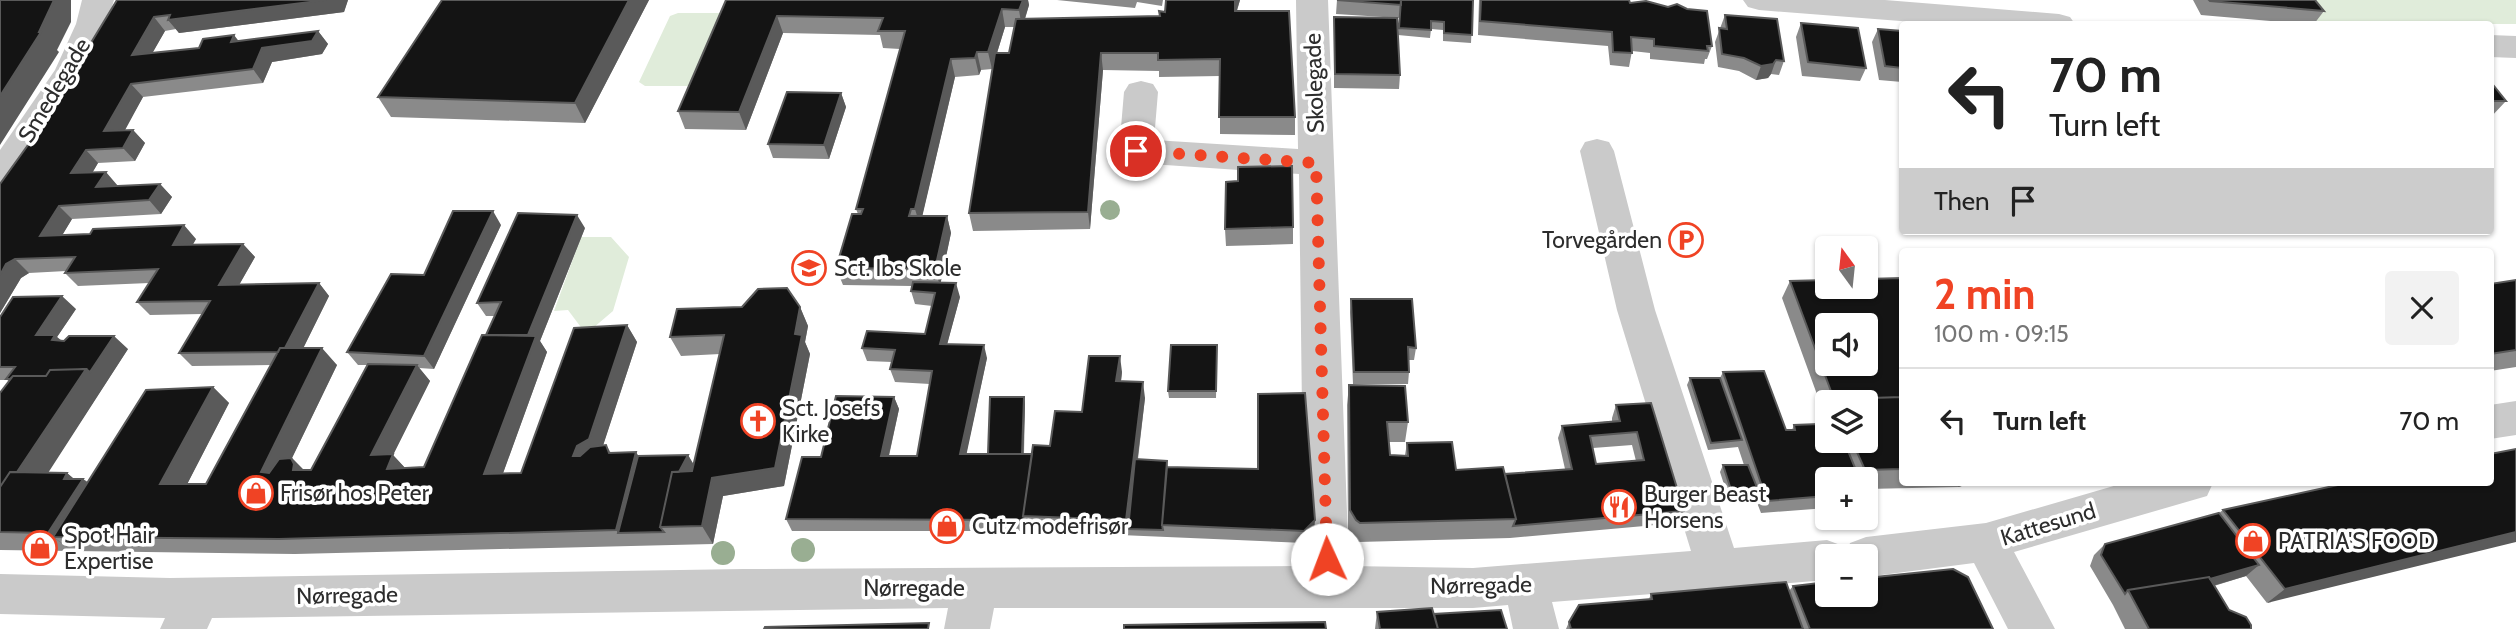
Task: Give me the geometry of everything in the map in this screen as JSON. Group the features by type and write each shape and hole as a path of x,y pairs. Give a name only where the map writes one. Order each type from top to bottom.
{"street":[{"name":"Smedegade","path":"0,176 46,111 83,50 98,0"},
{"name":"Skolegade","path":"1312,0 1328,586"},
{"path":"1759,0 1906,6 2034,21"},
{"path":"2494,46 2516,47"},
{"path":"1140,92 1136,151 1316,163"},
{"path":"1597,151 1636,310 1718,567"},
{"path":"2494,421 2516,418"},
{"name":"Kattesund","path":"1986,542 2051,521 2181,486"},
{"path":"1878,556 1986,542 2032,629"},
{"name":"Nørregade","path":"0,594 191,613 971,608 1328,586 1526,586 1718,567 1815,561"},
{"path":"1526,586 1536,629"}],"green space":[{"path":"2295,0 2516,0 2516,24 2494,24 2494,21 2311,21"},
{"path":"678,13 723,13 692,86 645,86 639,82 670,16"},
{"path":"581,237 611,237 629,257 613,311 586,334 568,310 554,311"}],"building":[{"path":"0,0 54,0 41,32 0,96"},
{"path":"117,0 326,0 168,20 170,15 154,17 132,55 199,48 203,39 234,35 231,42 318,31 312,41 262,48 253,69 131,84 104,131 133,130 123,148 86,150 71,173 106,172 96,187 160,184 149,200 59,206 40,236 90,234 93,229 184,225 173,245 243,244 219,285 319,283 285,348 280,348 278,352 179,353 210,301 137,302 158,269 65,273 75,257 15,259 6,264 0,275 0,184 33,138"},
{"path":"442,0 629,0 575,103 378,97"},
{"path":"726,0 1023,0 1019,10 1002,9 988,52 977,52 975,58 951,59 915,209 911,209 909,216 947,216 935,269 836,268 852,214 861,214 863,209 856,209 905,31 878,31 883,18 777,16 739,112 678,111"},
{"path":"1166,0 1235,0 1235,11 1289,11 1295,117 1219,117 1220,59 1158,60 1158,53 1101,53 1088,212 969,213 995,53 1009,53 1016,19 1160,16 1159,11 1165,12"},
{"path":"1337,0 1401,0 1401,5"},
{"path":"1401,0 1473,0 1472,35 1444,33 1444,22 1431,21 1431,30 1399,28"},
{"path":"1481,0 1629,0 1630,3 1646,1 1668,7 1677,4 1687,9 1707,11 1712,46 1707,46 1708,51 1654,46 1654,39 1631,37 1632,53 1613,52 1612,32 1480,21"},
{"path":"2315,0 2324,11 2210,1"},
{"path":"1725,15 1777,19 1784,61 1776,60 1773,64 1761,66 1744,58 1722,54 1719,28 1727,29"},
{"path":"1334,17 1397,18 1400,75 1335,74"},
{"path":"1801,23 1858,28 1866,68 1808,62"},
{"path":"1878,29 1899,31 1899,68 1885,66"},
{"path":"2494,86 2506,101 2494,101"},
{"path":"787,92 841,93 824,145 768,144"},
{"path":"1292,166 1293,227 1225,229 1226,182 1238,181 1238,167"},
{"path":"453,211 493,211 424,356 347,352 391,274 424,275"},
{"path":"518,213 577,215 528,335 486,335 501,302 477,303"},
{"path":"1899,278 1899,397 1878,398 1878,390 1831,390 1825,376 1878,376 1878,313 1815,313 1815,348 1790,281 1815,280 1815,299 1878,299 1878,279"},
{"path":"2516,280 2516,350 2494,353 2494,283"},
{"path":"913,282 956,283 940,344 984,345 960,454 1032,454 1024,520 786,519 802,457 821,457 836,396 894,397 881,456 917,456 932,371 890,369 895,350 862,348 867,331 925,334 935,293 911,291"},
{"name":"Sct. Josefs Kirke","path":"787,288 800,307 795,334 802,335 775,468 712,478 702,526 660,527 672,472 692,471 724,335 670,337 677,309 742,307 758,289"},
{"path":"62,296 36,335 55,335 52,340 64,341 69,336 114,336 90,372 86,369 50,370 46,376 13,376 6,379 15,367 0,367 0,317 13,297"},
{"path":"1351,299 1412,299 1416,348 1408,347 1409,372 1354,372"},
{"path":"627,325 589,439 577,446 573,456 580,456 590,447 606,445 609,453 636,452 616,530 279,539 53,537 146,390 213,387 160,484 206,484 280,348 322,348 261,472 269,473 279,459 291,458 293,470 311,470 368,364 417,365 371,455 393,454 387,469 424,467 482,335 536,336 484,474 521,473 574,328"},
{"path":"1171,345 1217,345 1216,391 1168,391"},
{"path":"1089,356 1120,356 1116,381 1143,382 1126,520 1023,516 1033,445 1050,446 1055,411 1082,412"},
{"path":"86,369 17,472 10,472 0,487 0,393 13,376 46,376 50,370"},
{"path":"1764,371 1786,430 1795,430 1794,425 1815,424 1815,453 1849,453 1855,467 1815,467 1815,497 1767,501 1723,372"},
{"path":"1690,378 1720,378 1742,440 1711,443"},
{"path":"1349,385 1405,386 1408,422 1387,422 1390,455 1408,456 1407,443 1452,442 1456,470 1503,467 1516,519 1360,523 1356,520 1350,510"},
{"path":"1305,393 1315,520 1304,531 1162,525 1167,467 1258,469 1258,394"},
{"path":"990,397 1024,397 1022,454 988,454"},
{"path":"1899,397 1899,469 1864,467 1857,453 1878,453 1878,398"},
{"path":"1651,403 1684,511 1513,526 1516,519 1505,474 1572,469 1562,426 1620,421 1616,405","holes":["1637,432 1644,460 1596,464 1590,436"]},
{"path":"2516,449 2516,532 2285,589 2223,510 2333,486 2494,486 2494,453"},
{"path":"688,455 679,472 672,472 660,527 664,532 618,533 638,456"},
{"path":"1135,459 1167,461 1163,530 1128,529"},
{"path":"1723,465 1748,465 1760,495 1733,496"},
{"path":"10,472 67,473 64,479 83,479 48,533 0,532 0,487"},
{"path":"2219,513 2259,565 2210,579 2209,577 2128,590 2125,594 2101,555 2105,544"},
{"path":"1953,569 1968,577 1993,629 1810,629 1793,586 1815,583 1815,607 1878,607 1878,577"},
{"path":"2209,577 2229,610 2246,617 2251,629 2149,629 2128,590"},
{"path":"1786,582 1803,629 1571,629 1569,622 1579,605 1652,599 1651,594"},
{"path":"1432,608 1438,629 1380,629 1377,612"},
{"path":"1501,610 1507,629 1438,629 1434,614"},
{"path":"1325,622 1326,629 1124,629 1124,625"},
{"path":"929,623 928,629 764,629 765,627"}],"place":[{"name":"Torvegården","path":"1686,240"},
{"name":"Sct. Ibs Skole","path":"809,268"},
{"name":"Sct. Josefs Kirke","path":"758,421"},
{"name":"Frisør hos Peter","path":"256,493"},
{"name":"Burger Beast Horsens","path":"1619,507"},
{"name":"Cutz modefrisør","path":"947,526"},
{"name":"PATRIA'S FOOD","path":"2253,541"},
{"name":"Spot Hair Expertise","path":"40,548"}],"route":[{"path":"1136,151 1316,163 1327,559"}]}
